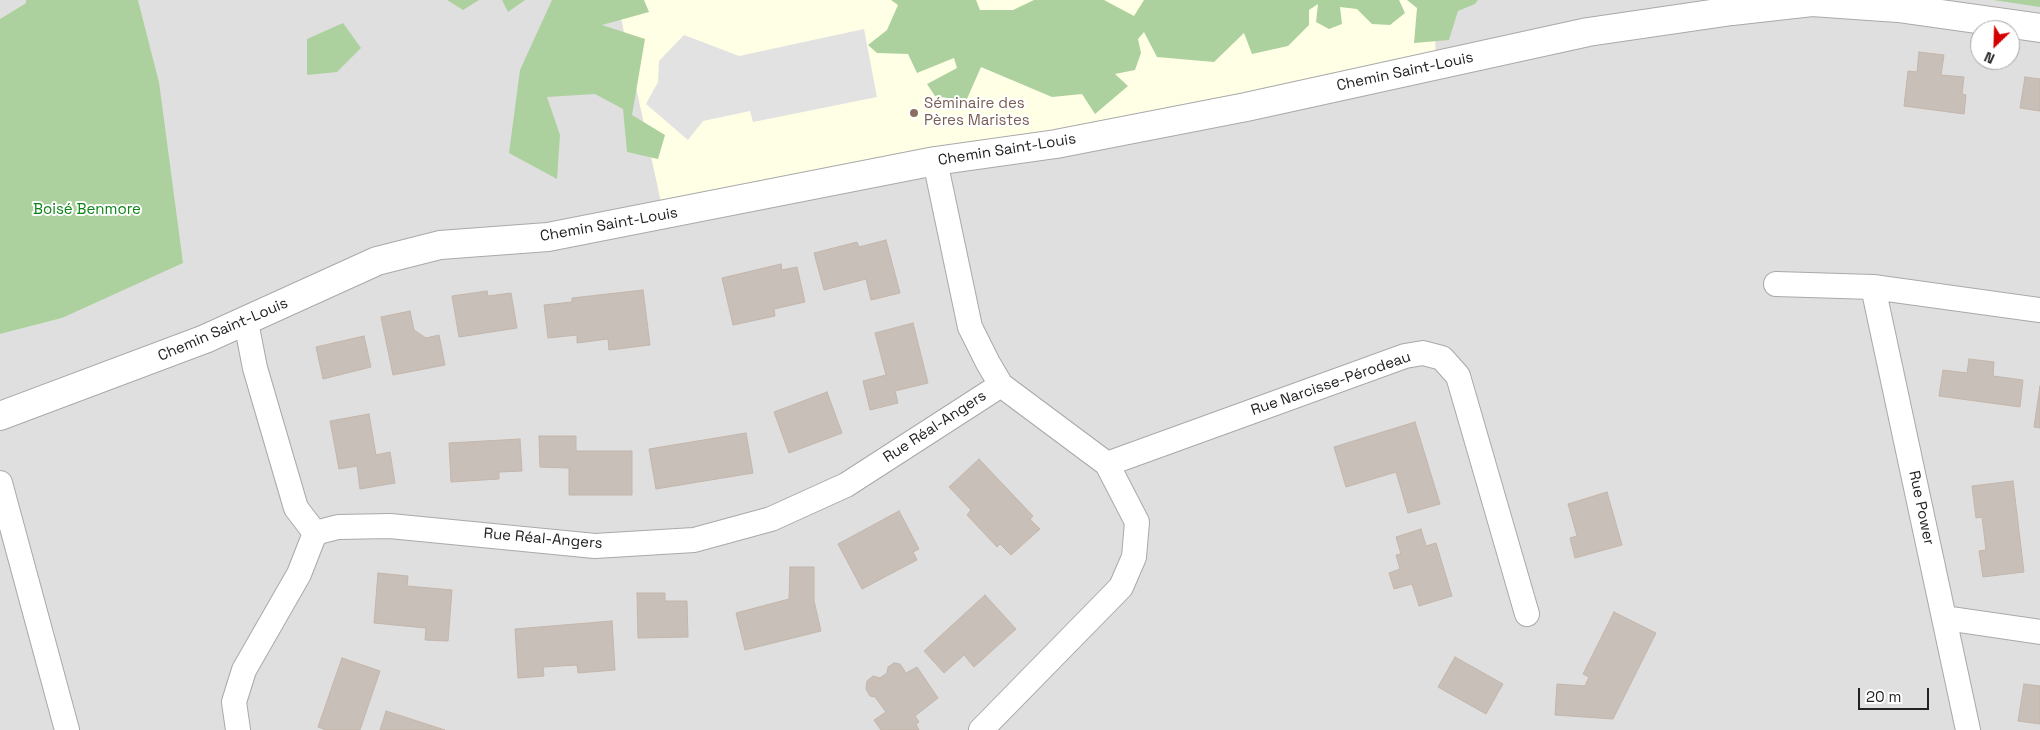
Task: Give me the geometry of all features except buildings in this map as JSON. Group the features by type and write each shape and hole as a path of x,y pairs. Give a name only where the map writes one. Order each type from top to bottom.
{"street":[{"name":"Chemin Saint-Louis","path":"0,416 158,358 246,322 377,261 440,244 548,237 935,161 1056,144 1246,107 1588,32 1732,10 1812,1 1898,8 2040,28"},
{"path":"935,161 970,327 1002,384 1107,464 1137,522 1134,557 1121,587 981,730"},
{"path":"1776,284 1873,287 2040,310"},
{"name":"Rue Power","path":"1873,287 1968,730"},
{"path":"238,730 234,702 244,670 299,574 315,533 296,508 255,368 246,322"},
{"name":"Rue Narcisse-Pérodeau","path":"1107,464 1405,356 1423,353 1442,358 1458,376 1527,614"},
{"name":"Rue Réal-Angers","path":"315,533 338,526 390,526 595,546 694,540 771,519 846,485 1002,384"},
{"path":"0,483 67,730"},
{"path":"1945,618 2040,632"}],"shaded area":[{"path":"0,0 26,0 26,3 0,19"},
{"path":"138,0 2040,0 2040,730 0,730 0,334 62,318 159,82"},
{"name":"Séminaire des Pères Maristes","path":"617,0 1434,0 1436,66 664,216"},
{"path":"864,29 877,97 753,122 750,111 703,121 688,140 646,104 658,82 659,61 684,35 739,56"}],"green space":[{"name":"Boisé Benmore","path":"26,0 138,0 159,82 183,263 62,318 0,334 0,19 26,3"},
{"path":"447,0 479,0 463,10"},
{"path":"502,0 525,0 508,12"},
{"path":"552,0 644,0 649,12 602,25 645,39 632,115 665,135 658,159 627,152 623,109 595,94 547,97 560,135 557,179 509,153 520,70"},
{"path":"891,0 976,0 980,10 1013,10 1034,0 1104,0 1134,16 1144,0 1399,0 1405,13 1390,25 1372,24 1357,9 1340,7 1342,24 1329,29 1316,22 1318,4 1309,10 1309,25 1288,46 1252,54 1244,33 1214,62 1157,57 1144,32 1138,39 1141,53 1135,70 1115,74 1128,86 1095,114 1082,94 1052,97 981,67 966,101 935,96 927,84 957,68 954,58 917,73 908,54 877,53 868,45 887,30 898,5"},
{"path":"1407,0 1478,0 1475,4 1458,11 1449,40 1414,43 1417,8"},
{"path":"1993,0 2040,0 2040,7"},
{"path":"343,23 361,48 337,72 307,75 307,39"}],"place":[{"name":"Séminaire des Pères Maristes","path":"914,113"}]}
